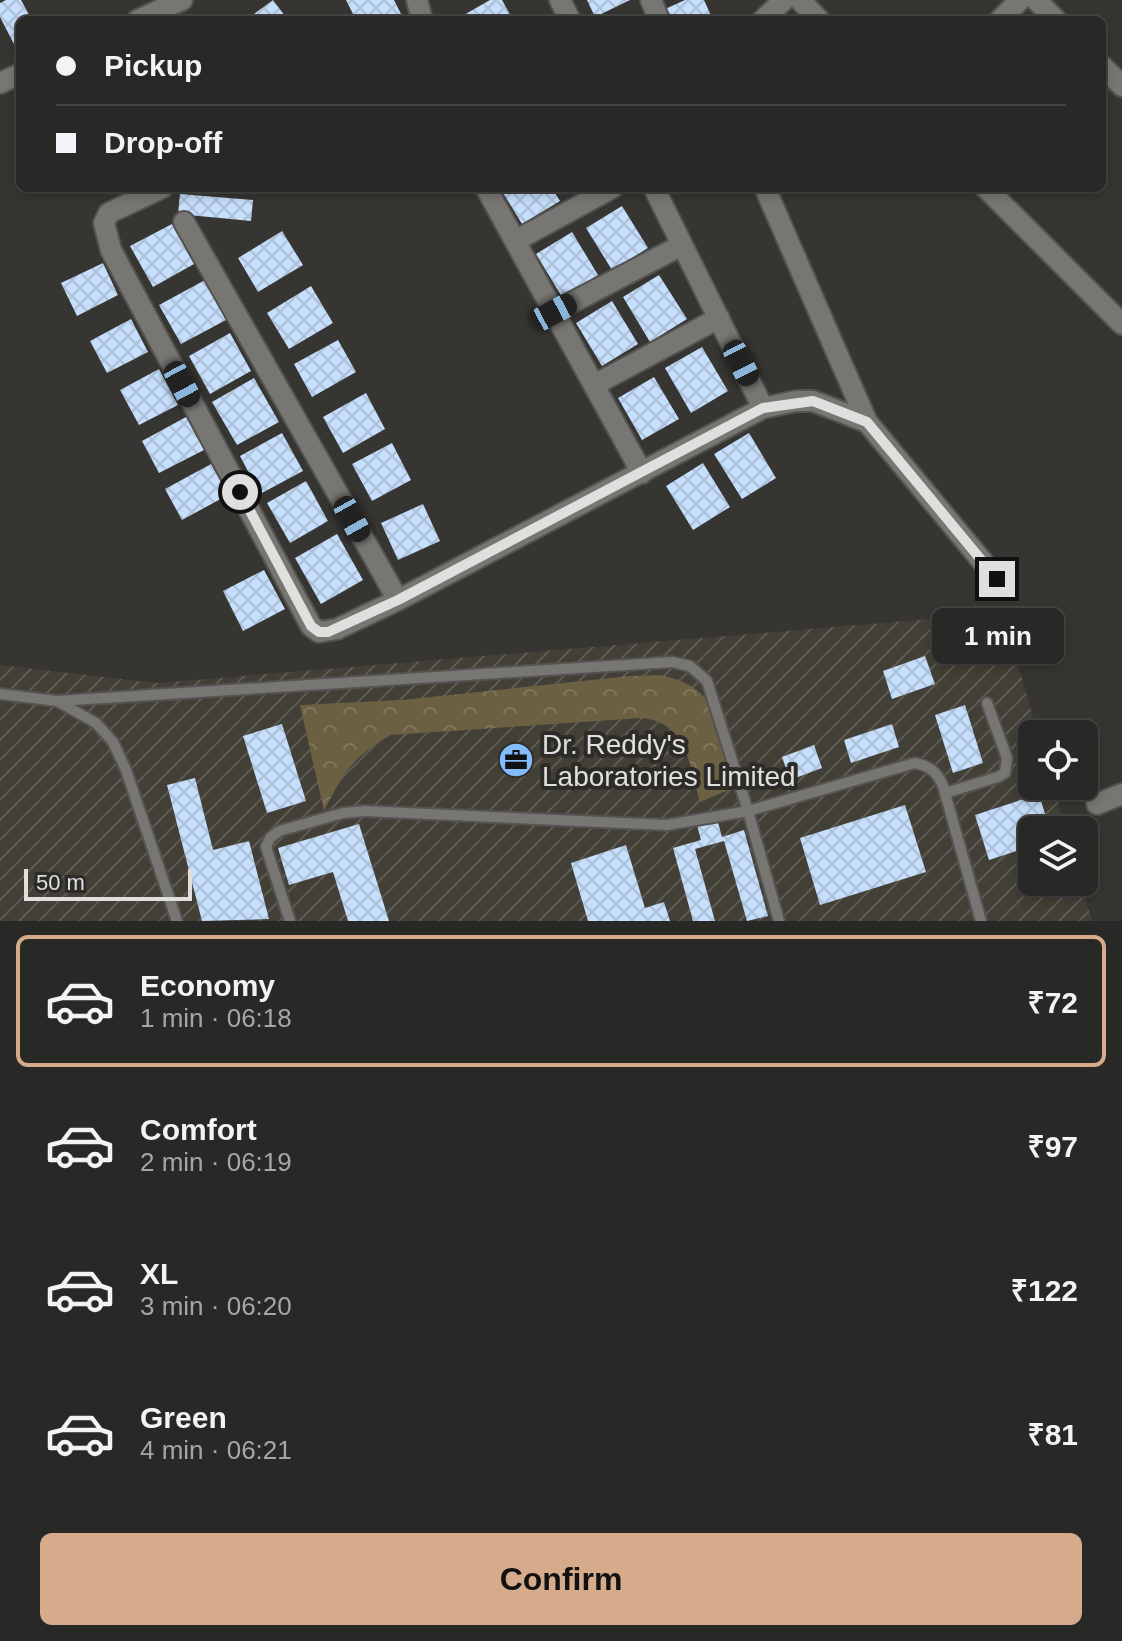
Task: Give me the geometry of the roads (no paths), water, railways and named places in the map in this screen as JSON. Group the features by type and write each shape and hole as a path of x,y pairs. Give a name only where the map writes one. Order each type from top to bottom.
{"street":[{"path":"147,16 182,0"},
{"path":"767,16 784,0"},
{"path":"800,0 815,16"},
{"path":"1004,16 1020,0"},
{"path":"1036,0 1052,16"},
{"path":"1106,70 1122,86"},
{"path":"154,192 109,213 104,223 111,250 311,626 319,632 328,632 398,600 763,408 813,401 867,422"},
{"path":"488,192 642,473"},
{"path":"515,241 605,192"},
{"path":"656,192 763,408"},
{"path":"767,192 867,422 997,579"},
{"path":"990,192 1122,324"},
{"path":"184,222 398,600"},
{"path":"554,312 682,245"},
{"path":"594,385 719,318"},
{"path":"1097,804 1122,794"}],"lane":[{"path":"0,694 57,701 672,662 690,666 707,681 779,921"},
{"path":"57,701 96,723 113,742 126,770 177,921"},
{"path":"945,793 1005,773 1007,758 987,703"},
{"path":"290,921 266,847 270,838 279,831 343,813 667,825 748,811 915,763 929,766 939,776 981,921"}],"place":[{"name":"Dr. Reddy's Laboratories Limited","path":"516,760"}]}
